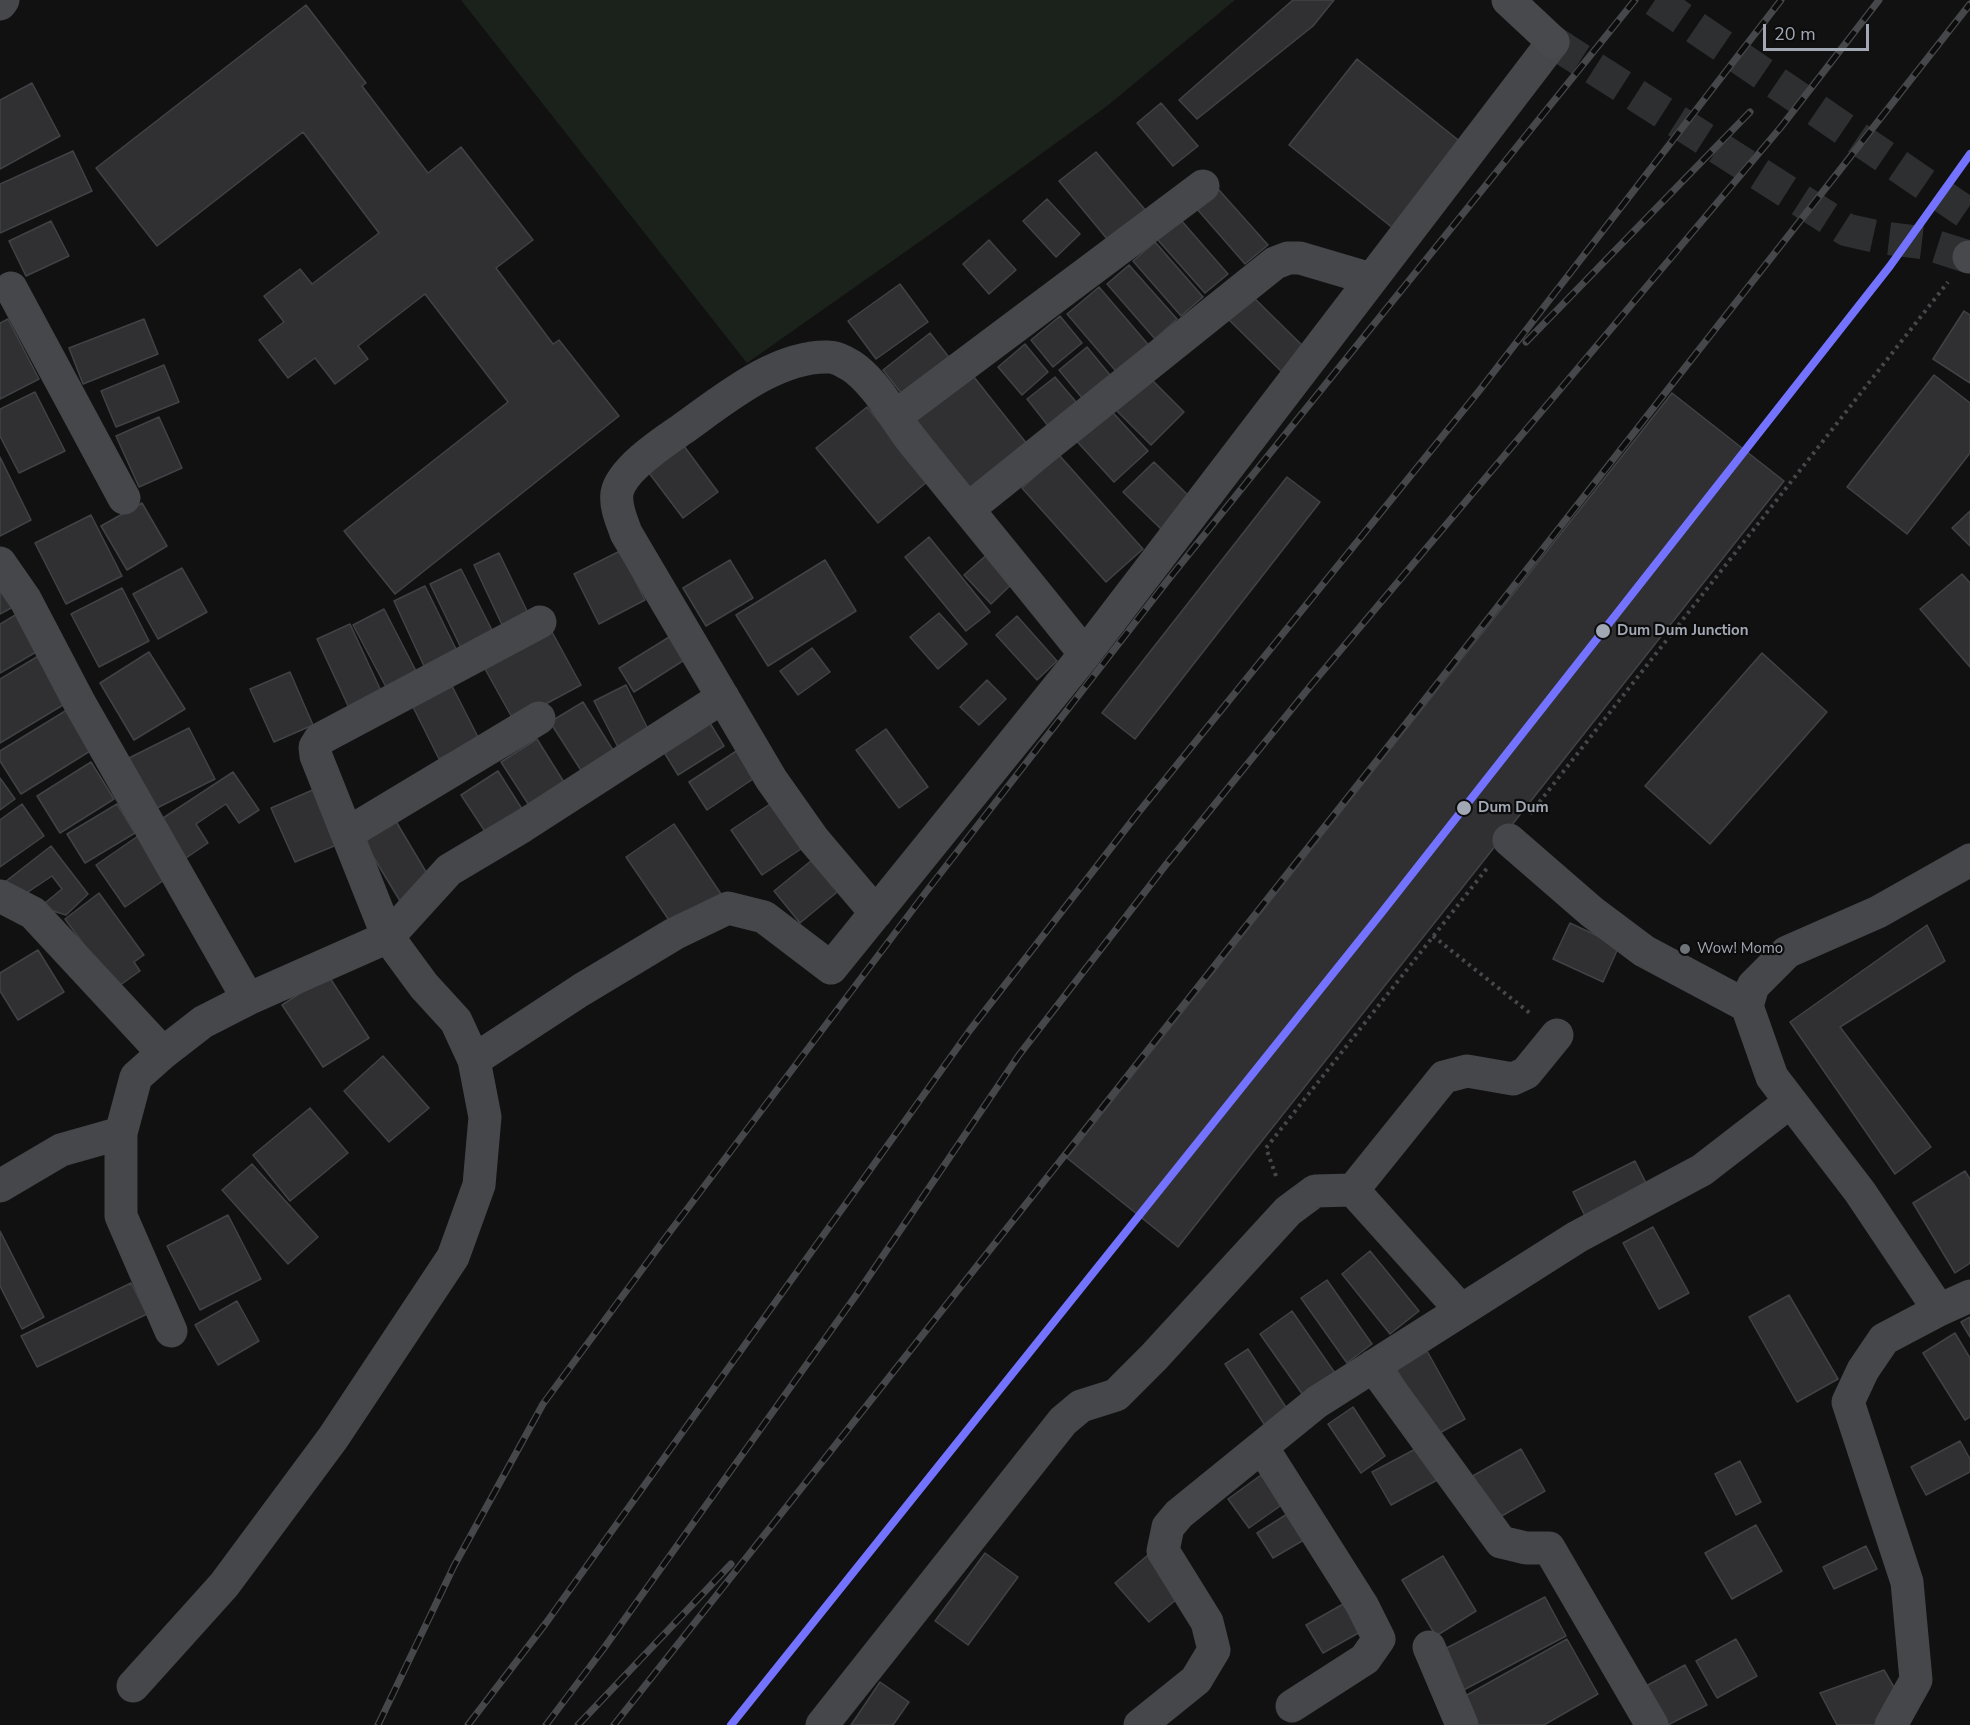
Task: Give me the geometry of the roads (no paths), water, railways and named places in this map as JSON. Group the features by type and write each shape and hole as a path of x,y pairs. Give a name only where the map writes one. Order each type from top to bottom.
{"main road":[{"path":"1508,0 1553,42"}],"street":[{"path":"0,4 3,0"},
{"path":"474,1060 674,933 728,908 764,917 831,968 1085,654 1553,42"},
{"path":"896,416 1203,186"},
{"path":"968,509 1275,263 1288,258 1300,258 1371,279"},
{"path":"4,286 124,498"},
{"path":"876,913 813,840 771,778 626,533 618,511 617,492 628,475 646,455 735,392 765,374 799,360 831,357 856,369 885,399 910,439 1085,654"},
{"path":"0,562 26,599 79,702 248,999"},
{"path":"133,1686 224,1585 333,1438 453,1257 479,1185 485,1118 474,1060 456,1021 424,986 388,937 316,756 315,747 320,739 540,622"},
{"path":"171,1331 121,1216 121,1133 136,1077 203,1022 248,999 388,937 449,870 523,826 723,697"},
{"path":"348,833 539,718"},
{"path":"1509,840 1592,912 1644,951 1747,1006"},
{"path":"1939,1310 1860,1192 1772,1077 1747,1006 1753,986 1787,952 1878,912 1970,860"},
{"path":"0,896 33,913 163,1053"},
{"path":"1353,1190 1444,1077 1467,1071 1513,1079 1526,1073 1557,1035"},
{"path":"1140,1725 1196,1680 1214,1650 1207,1622 1163,1551 1168,1527 1179,1514 1317,1402 1577,1237 1702,1170 1790,1102"},
{"path":"0,1186 61,1150 121,1133"},
{"path":"822,1725 1063,1421 1081,1406 1116,1395 1288,1211 1315,1191 1353,1190 1461,1310"},
{"path":"1891,1725 1916,1680 1907,1582 1848,1402 1863,1370 1884,1339 1970,1296"},
{"path":"1373,1366 1501,1542 1526,1548 1549,1548 1652,1725"},
{"path":"1262,1447 1362,1605 1379,1639 1365,1659 1292,1706"},
{"path":"1429,1647 1462,1725"}],"tunnel":[{"path":"1655,0 1970,215"},
{"path":"1553,42 1847,230 1883,238 1925,243 1969,257"}],"railway":[{"path":"378,1725 454,1566 543,1404 926,892 1168,580 1635,0"},
{"path":"468,1725 546,1623 970,1030 1138,813 1479,391 1781,0"},
{"path":"546,1725 604,1648 857,1294 1019,1055 1165,866 1312,684 1781,127 1879,0"},
{"path":"614,1725 1386,749 1970,4"},
{"path":"1526,342 1750,112"},
{"path":"578,1725 731,1564"}],"place":[{"name":"Dum Dum Junction","path":"1603,631"},
{"name":"Dum Dum","path":"1464,808"},
{"name":"Wow! Momo","path":"1685,949"}]}
